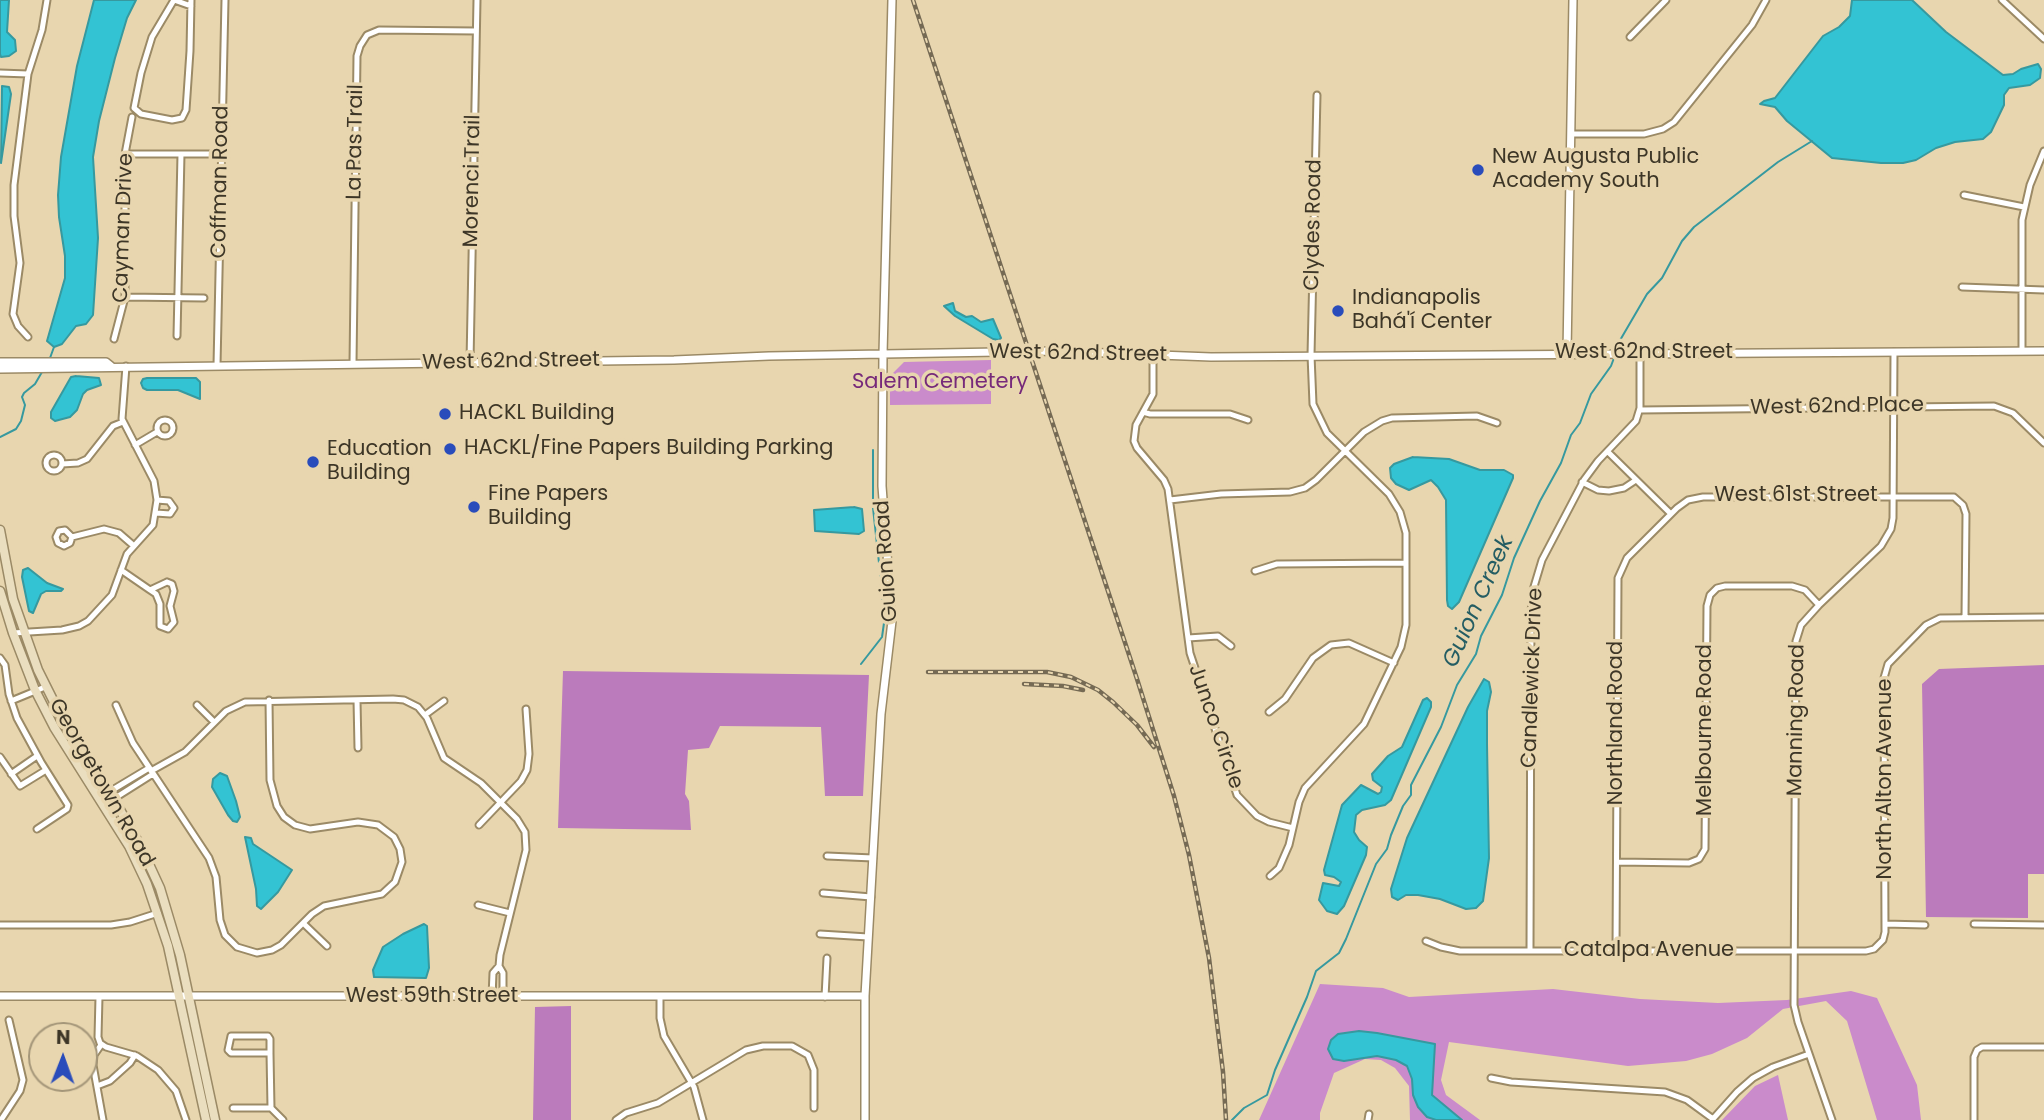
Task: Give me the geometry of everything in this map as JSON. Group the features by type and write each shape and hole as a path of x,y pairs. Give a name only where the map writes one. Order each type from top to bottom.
{"main road":[{"name":"Georgetown Road","path":"0,530 13,599 45,687 73,737 112,795 146,856 167,910 206,1120"},
{"name":"Georgetown Road","path":"0,591 35,691 140,868 185,997 215,1120"}],"street":[{"path":"28,337 18,326 13,314 20,262 13,193 28,74 45,18 47,0"},
{"path":"174,0 191,3 186,110 182,118 172,120 141,114 134,108 152,37 174,0"},
{"name":"Coffman Road","path":"217,365 225,0"},
{"name":"Morenci Trail","path":"470,362 477,0"},
{"name":"Guion Road","path":"865,1120 865,996 870,897 882,701 891,645 892,614 883,506 883,354 891,0"},
{"path":"1567,354 1573,0"},
{"path":"1630,37 1666,0"},
{"path":"1571,134 1644,134 1663,129 1674,122 1752,25 1766,0"},
{"path":"2002,0 2044,39"},
{"name":"La Pas Trail","path":"353,363 359,46 369,34 379,30 476,31"},
{"path":"0,72 28,74"},
{"name":"Clydes Road","path":"1270,876 1279,868 1305,788 1364,724 1405,634 1406,533 1400,512 1389,494 1327,433 1317,415 1312,392 1317,95"},
{"name":"Cayman Drive","path":"114,339 125,297 125,154 132,117"},
{"path":"2022,351 2021,239 2024,208 2044,151"},
{"path":"125,154 222,154"},
{"path":"177,336 181,154"},
{"path":"2036,169 2044,172"},
{"path":"1964,195 2024,208"},
{"path":"1962,287 2044,289"},
{"path":"125,297 204,298"},
{"name":"West 62nd Street","path":"0,362 55,369 105,369 111,366 674,360 1055,351 1153,355 1311,355 2044,351"},
{"name":"Manning Road","path":"1832,1120 1795,1009 1796,641 1801,625 1887,538 1893,524 1894,352"},
{"path":"1640,353 1640,410"},
{"path":"1153,355 1153,394 1136,425 1134,442 1164,480 1170,500 1188,638"},
{"name":"West 62nd Street","path":"0,369 73,361 106,362 111,366"},
{"path":"13,633 69,629 88,621 112,594 127,554 150,529 157,500 152,476 122,422 121,403 126,366"},
{"name":"West 62nd Place","path":"1640,410 1994,406 2013,413 2044,443"},
{"name":"Candlewick Drive","path":"1530,951 1532,596 1541,562 1581,481 1633,426 1640,410"},
{"path":"1143,412 1230,414 1248,420"},
{"path":"1170,500 1221,494 1298,491 1317,480 1364,432 1392,418 1477,416 1497,423"},
{"path":"62,464 78,463 87,458 113,426 122,422"},
{"path":"135,445 158,432"},
{"path":"1608,452 1671,514"},
{"path":"1581,481 1598,490 1608,491 1624,488 1636,480"},
{"name":"West 61st Street","path":"1671,514 1688,500 1703,497 1954,497 1965,510 1965,617"},
{"path":"156,513 170,514 174,508 169,501 157,500"},
{"name":"Northland Road","path":"1616,951 1618,578 1627,558 1671,514"},
{"path":"72,537 104,529 120,533 134,546"},
{"path":"1255,571 1277,564 1406,563"},
{"path":"121,570 157,596 160,604 160,626 170,629 174,622 170,606 173,586 167,582 150,590"},
{"name":"Melbourne Road","path":"1617,862 1689,863 1702,855 1706,844 1707,606 1710,595 1717,588 1725,586 1792,586 1805,590 1819,605"},
{"path":"1965,617 2044,617"},
{"name":"North Alton Avenue","path":"1874,948 1883,940 1885,924 1885,674 1889,662 1930,622 1940,618 1965,617"},
{"name":"Junco Circle","path":"1231,646 1218,636 1188,638 1190,653 1237,795 1257,816 1293,828"},
{"path":"1269,712 1285,699 1312,659 1331,645 1349,643 1394,663"},
{"path":"0,658 5,664 3,671 10,701 37,756 69,807 37,829"},
{"path":"10,701 45,687"},
{"path":"357,699 358,748"},
{"path":"102,802 185,751 228,709 237,704 269,700 404,700 418,707 425,715 444,758 479,781 501,802 517,819 526,840 525,855 499,966 493,973 492,996"},
{"path":"116,705 132,740 209,858 216,877 221,925 229,941 247,952 265,953 281,945 324,906 369,898 386,891 400,872 401,854 394,837 375,824 358,822 310,829 295,825 284,817 276,803 271,782 269,700"},
{"path":"425,715 444,701"},
{"path":"197,705 214,722"},
{"path":"479,825 522,779 528,766 526,709"},
{"path":"11,774 37,756"},
{"path":"0,757 21,786 46,770"},
{"path":"827,856 873,858"},
{"path":"823,893 870,897"},
{"path":"478,905 510,913"},
{"path":"0,925 111,925 167,910"},
{"path":"303,923 327,946"},
{"path":"1885,924 1924,925"},
{"path":"1974,924 2044,925"},
{"path":"820,934 868,937"},
{"name":"Catalpa Avenue","path":"1426,941 1460,951 1866,951 1874,948"},
{"path":"825,997 827,958"},
{"path":"499,966 503,973 503,996"},
{"name":"West 59th Street","path":"0,996 865,996"},
{"path":"99,997 98,1037 101,1045"},
{"path":"660,998 664,1036 691,1083 703,1120"},
{"path":"0,1119 20,1091 23,1080 9,1020"},
{"path":"271,1053 231,1053 228,1050 229,1039 231,1036 268,1036 271,1053 271,1108 283,1120"},
{"path":"101,1045 135,1055 152,1065 169,1081 179,1098 186,1120"},
{"path":"98,1049 101,1045"},
{"path":"616,1120 626,1113 653,1105 743,1051 755,1047 792,1046 806,1054 814,1070 814,1108"},
{"path":"1975,1120 1976,1051 1982,1047 2044,1047"},
{"path":"1491,1078 1513,1082 1665,1092 1687,1100 1712,1119 1737,1091 1753,1078 1773,1067 1809,1054"},
{"path":"98,1086 110,1081 135,1055"},
{"path":"98,1092 103,1120"},
{"path":"233,1108 271,1108"}],"green space":[{"name":"Salem Cemetery","path":"991,360 991,404 890,405 890,376 904,362"},
{"path":"1320,984 1383,988 1409,997 1553,989 1640,999 1718,1003 1787,1000 1851,991 1877,998 1917,1085 1921,1120 1877,1120 1847,1021 1826,1001 1783,1009 1747,1038 1712,1054 1686,1061 1628,1066 1449,1042 1441,1080 1446,1095 1480,1120 1410,1120 1409,1086 1395,1068 1381,1060 1365,1059 1334,1073 1320,1120 1259,1120"},
{"path":"1778,1075 1788,1120 1722,1120 1755,1086"}],"shaded area":[{"path":"2044,665 2044,874 2028,874 2028,918 1926,917 1922,684 1939,669"},
{"path":"563,671 869,675 863,796 825,796 821,727 720,726 709,748 688,750 685,794 689,801 691,830 558,828"},
{"path":"571,1006 571,1120 533,1120 535,1007"}],"water":[{"path":"0,0 9,0 7,32 15,40 16,51 1,57 0,54"},
{"path":"94,0 136,0 127,18 115,58 93,157 98,238 93,315 86,324 76,326 62,344 54,347 47,341 65,278 58,195 61,157 77,66"},
{"path":"1852,0 1912,0 1946,32 2003,75 2038,64 2041,69 2040,78 2030,85 2009,88 1991,132 1983,139 1955,142 1903,163 1832,158 1787,121 1775,107 1760,104 1775,98 1823,36 1839,27 1850,16"},
{"path":"2,86 9,87 11,94 1,163"},
{"path":"953,303 955,311 966,317 972,316 981,322 993,319 1001,338 993,339 955,316 944,306"},
{"path":"71,377 99,378 101,385 83,394 77,410 70,417 55,421 51,418 51,412"},
{"path":"147,378 196,378 200,382 200,399 178,390 147,390 141,383"},
{"path":"1413,457 1449,459 1480,470 1504,470 1513,475 1459,602 1452,609 1447,600 1446,500 1431,480 1409,490 1396,484 1391,478 1390,468 1394,464"},
{"path":"854,507 862,509 864,531 859,534 815,531 814,510"},
{"path":"28,568 47,583 63,589 41,594 33,613 29,611 22,577 23,570"},
{"path":"1484,679 1489,682 1491,692 1487,711 1489,858 1483,901 1476,908 1466,909 1440,899 1418,895 1406,895 1398,900 1392,897 1391,889 1407,838 1468,707"},
{"path":"1427,698 1431,707 1391,800 1385,805 1362,810 1356,815 1354,832 1367,847 1366,855 1344,906 1337,914 1327,911 1319,900 1323,883 1339,886 1341,882 1325,875 1324,870 1342,805 1361,785 1378,794 1381,792 1382,787 1373,780 1372,774 1388,756 1402,747 1423,700"},
{"path":"220,773 227,776 236,801 240,817 237,822 228,815 212,787 213,779"},
{"path":"245,837 251,838 253,844 292,870 278,892 261,909 257,906"},
{"path":"424,924 427,926 429,968 426,978 374,977 373,970 383,947"},
{"path":"1359,1031 1435,1044 1432,1095 1462,1120 1436,1120 1427,1117 1418,1107 1413,1095 1412,1079 1407,1066 1396,1060 1377,1056 1344,1061 1333,1059 1328,1049 1331,1040 1338,1034"}],"waterway":[{"name":"Guion Creek","path":"1616,353 1619,342 1647,294 1662,278 1682,241 1694,227 1778,162 1812,141"},
{"path":"50,358 54,347"},
{"name":"Guion Creek","path":"1232,1120 1244,1108 1267,1095 1316,971 1339,953 1376,864 1387,849 1403,806 1411,795 1411,785 1441,727 1457,685 1476,654 1481,636 1502,595 1514,558 1540,501 1561,463 1591,394 1614,358"},
{"path":"0,437 16,429 25,405 22,397 42,372"},
{"path":"873,450 873,508 879,563"},
{"path":"861,664 882,637 884,623 880,573"}],"railway":[{"path":"913,0 1174,796 1189,855 1209,958 1226,1120"},
{"path":"928,672 1047,672 1071,677 1098,690 1113,702 1137,725 1154,747"},
{"path":"1024,684 1083,690"}],"place":[{"name":"New Augusta Public Academy South","path":"1478,170"},
{"name":"Indianapolis Bahá'í Center","path":"1338,311"},
{"name":"HACKL Building","path":"445,414"},
{"name":"HACKL/Fine Papers Building Parking","path":"450,449"},
{"name":"Education Building","path":"313,462"},
{"name":"Fine Papers Building","path":"474,507"}]}
